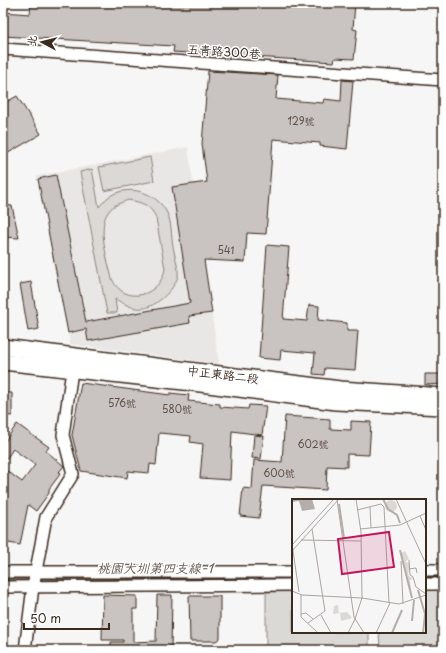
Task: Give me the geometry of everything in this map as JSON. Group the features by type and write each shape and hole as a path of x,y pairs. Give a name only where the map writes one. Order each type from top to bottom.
{"main road":[{"name":"中正東路二段","path":"3,348 73,362 336,402 443,407"},
{"name":"中正東路二段","path":"3,362 73,362 340,389 443,396"}],"street":[{"name":"五青路300巷","path":"3,49 443,80"},
{"path":"25,650 33,587 46,517 73,474 63,435 73,362"},
{"path":"426,570 443,570"},
{"path":"3,572 292,572"},
{"path":"426,584 443,584"},
{"path":"3,587 292,585"}],"shaded area":[{"path":"188,147 219,364 70,344 37,176"},
{"path":"150,157 154,181 104,191 99,167"},
{"path":"92,169 99,207 107,198 115,193 132,190 156,199 167,213 171,225 178,276 169,292 154,304 148,307 136,308 115,299 117,313 107,313 80,172","holes":["128,200 148,207 156,218 165,269 162,279 156,286 149,292 141,295 125,293 112,279 103,234 105,217 109,211 117,204"]},
{"path":"426,589 443,589 443,650 380,650 379,633 426,633"},
{"path":"292,591 292,633 369,633 369,650 266,650 266,592"}],"building":[{"path":"31,3 355,3 353,29 357,30 354,59 335,58 334,62 173,52 174,46 3,36 3,12 30,14"},
{"path":"208,71 278,75 276,99 323,103 324,99 341,101 342,80 353,81 347,149 320,146 320,143 273,139 266,234 247,233 245,262 204,260 212,313 189,316 190,323 88,341 86,329 68,333 38,179 56,175 86,322 190,303 172,187 207,182 202,144"},
{"path":"17,96 41,134 3,156 3,104"},
{"path":"3,205 12,206 19,238 3,237"},
{"path":"267,245 289,247 283,319 307,321 309,305 319,306 318,320 347,323 347,331 358,331 355,370 325,368 324,375 313,374 315,353 281,350 280,360 259,358"},
{"path":"31,282 39,329 28,331 20,284"},
{"path":"425,374 443,374 443,384 425,385"},
{"path":"81,383 170,395 170,393 189,395 188,401 220,404 220,407 248,409 249,405 266,406 262,435 232,431 230,480 200,478 203,444 190,442 191,436 159,433 156,465 150,464 149,473 128,471 127,478 81,471 72,435"},
{"path":"3,393 12,393 12,416 3,415"},
{"path":"285,416 330,419 330,429 351,430 351,421 371,422 369,455 347,454 347,467 327,466 326,490 263,486 259,518 240,516 243,488 252,489 254,460 282,462"},
{"path":"17,424 49,447 46,451 64,466 59,472 61,473 49,489 49,493 36,511 28,505 20,545 3,542 3,468 22,482 35,465 13,449 3,464 3,444"},
{"path":"254,435 264,436 261,459 252,458"},
{"path":"103,595 137,596 137,609 133,609 133,642 156,641 157,595 172,595 171,650 111,650 111,642 123,642 123,640 102,640"},
{"path":"189,596 220,596 220,638 216,641 190,641"}],"waterway":[{"name":"桃園大圳第四支線-1","path":"426,576 443,576"},
{"name":"桃園大圳第四支線-1","path":"41,579 257,577"},
{"name":"桃園大圳第四支線-1","path":"3,579 29,579"}]}
